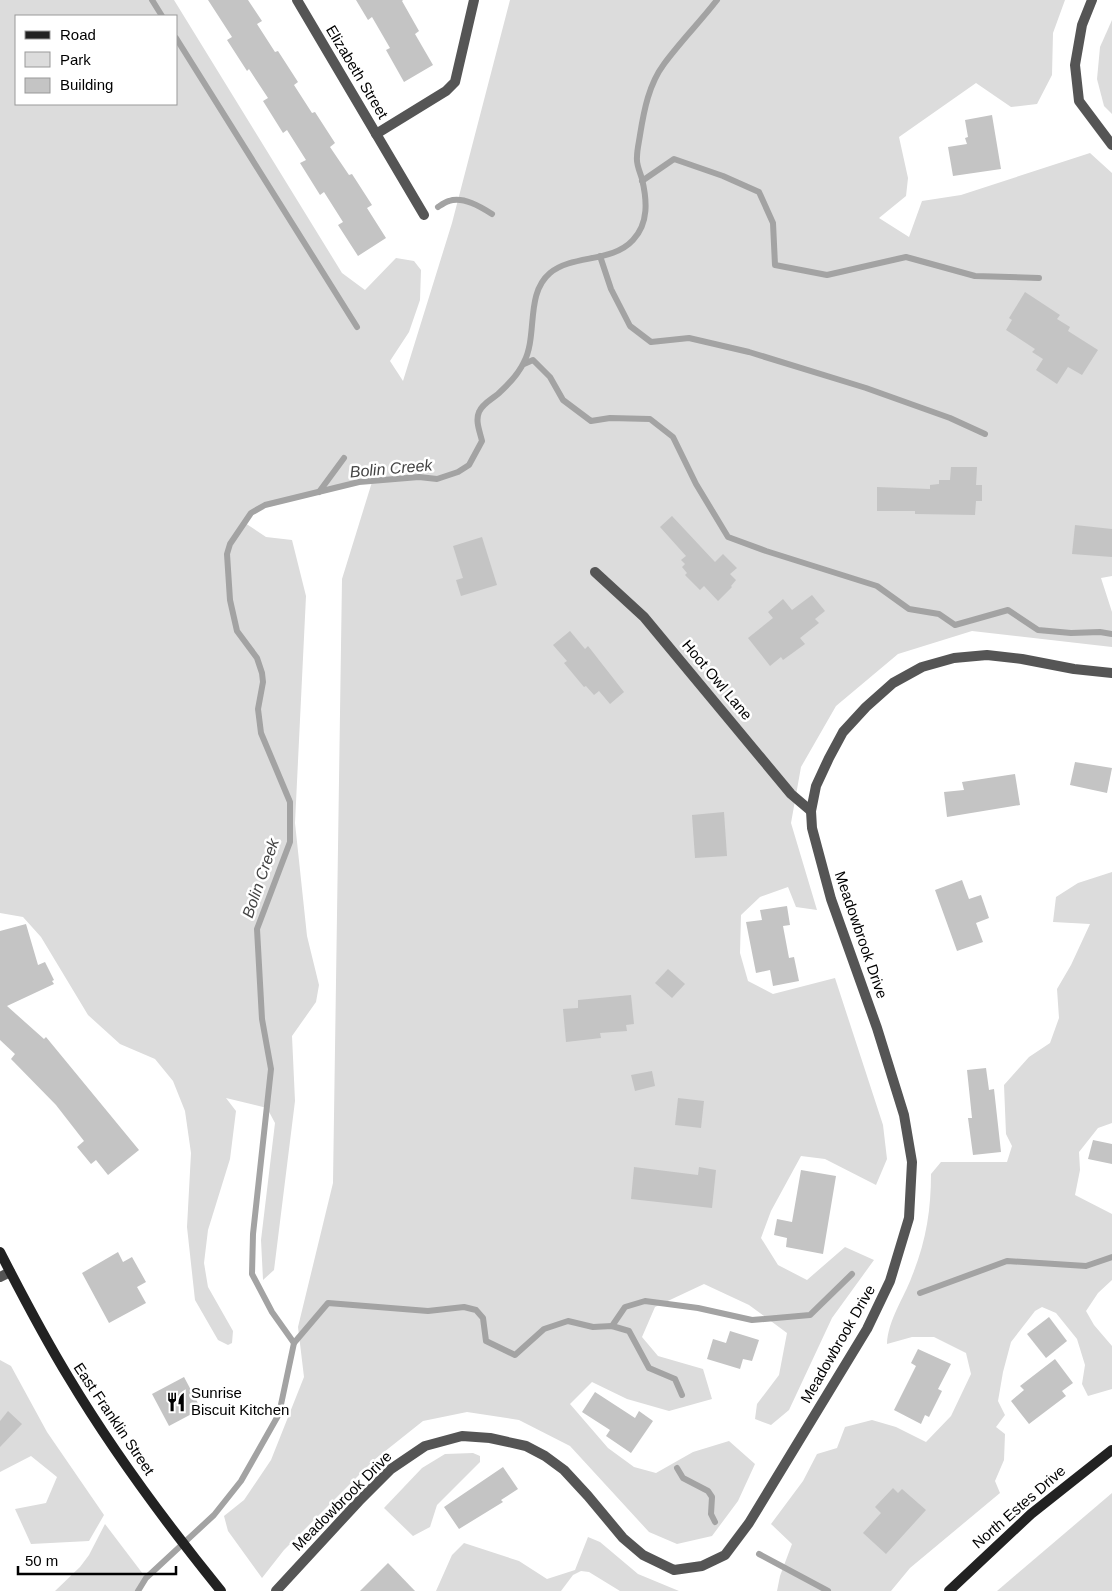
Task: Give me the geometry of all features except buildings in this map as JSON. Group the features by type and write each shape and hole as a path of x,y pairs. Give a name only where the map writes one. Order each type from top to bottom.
{"main road":[{"name":"East Franklin Street","path":"0,1252 69,1379 94,1419 168,1524 221,1591"},
{"name":"North Estes Drive","path":"949,1591 1031,1514 1112,1450"}],"street":[{"name":"Elizabeth Street","path":"297,0 424,215"},
{"name":"Elizabeth Street","path":"376,134 446,92 455,82 474,0"},
{"path":"1092,0 1082,25 1075,65 1079,100 1112,145"},
{"name":"Hoot Owl Lane","path":"595,572 644,617 791,794 811,811"},
{"name":"Meadowbrook Drive","path":"276,1591 391,1469 425,1446 462,1436 490,1438 526,1446 545,1456 564,1470 623,1538 643,1555 674,1570 702,1566 725,1555 749,1523 867,1329 890,1281 908,1218 912,1162 904,1115 878,1028 831,899 812,828 811,811 816,786 843,732 866,707 893,683 922,667 954,658 987,655 1112,673"},
{"path":"0,1277 10,1272"}],"green space":[{"path":"0,0 174,0 342,273 365,290 396,258 414,261 421,270 420,300 409,332 390,361 403,381 452,223 510,0 1065,0 1053,33 1052,75 1037,104 1011,107 976,83 899,137 908,178 906,196 879,218 909,237 922,201 961,195 1090,153 1112,173 1112,576 1101,578 1112,612 1112,647 972,631 898,654 836,706 801,767 791,823 817,910 796,907 788,887 760,897 741,915 740,953 748,981 773,994 835,978 883,1125 887,1159 876,1185 825,1159 801,1156 771,1211 761,1238 778,1265 807,1280 845,1247 874,1260 832,1318 789,1410 771,1425 755,1419 757,1404 779,1375 787,1333 749,1305 704,1284 655,1307 642,1337 658,1356 703,1369 712,1399 669,1411 627,1399 592,1382 570,1404 608,1448 634,1467 656,1473 693,1452 729,1441 755,1464 738,1501 712,1536 677,1544 649,1532 570,1446 519,1420 467,1412 423,1421 374,1460 284,1550 262,1578 228,1531 224,1516 244,1500 271,1460 304,1377 298,1327 333,1183 342,579 372,482 359,482 265,505 251,513 245,523 266,537 292,540 306,596 295,823 307,936 319,985 316,1002 292,1036 295,1101 274,1270 263,1280 261,1240 275,1123 267,1108 226,1098 236,1111 230,1159 208,1230 204,1263 208,1287 233,1331 232,1343 228,1345 218,1340 195,1300 187,1227 191,1153 185,1111 173,1081 155,1059 120,1044 88,1015 41,937 23,917 0,913"},
{"path":"1112,20 1112,114 1104,106 1097,79 1100,47"},
{"path":"1112,872 1112,1123 1098,1128 1079,1152 1080,1170 1075,1195 1112,1214 1112,1280 1098,1293 1086,1311 1094,1325 1112,1346 1112,1389 1088,1396 1082,1384 1085,1365 1077,1339 1056,1313 1042,1307 1035,1311 1011,1342 1003,1372 998,1401 1005,1415 996,1427 1005,1434 1004,1460 995,1481 1000,1493 910,1568 891,1591 777,1591 780,1576 792,1544 771,1524 803,1481 817,1454 837,1448 845,1427 872,1420 896,1427 926,1442 951,1416 971,1374 966,1353 934,1337 912,1337 887,1344 890,1326 909,1284 924,1238 929,1213 931,1174 941,1162 1007,1162 1012,1146 1006,1134 1004,1085 1029,1057 1050,1043 1059,1018 1057,989 1071,965 1090,924 1053,922 1056,897 1078,883"},
{"path":"0,1360 11,1366 47,1432 104,1515 89,1541 31,1544 15,1509 46,1503 57,1477 31,1456 0,1472"},
{"path":"473,1453 480,1456 480,1462 437,1505 430,1527 413,1536 384,1508 422,1468 445,1454"},
{"path":"1112,1493 1112,1591 997,1591"},
{"path":"105,1524 146,1578 138,1591 55,1591 80,1567 89,1555"},
{"path":"588,1537 600,1542 638,1574 679,1591 620,1591 589,1572 581,1571 573,1575 561,1591 436,1591 452,1555 464,1543 519,1561 547,1579 575,1570"}],"waterway":[{"path":"152,0 161,15"},
{"name":"Bolin Creek","path":"138,1591 146,1578 214,1515 241,1481 279,1414 294,1343 272,1312 252,1274 253,1234 271,1069 262,1019 257,929 290,842 290,802 261,733 258,709 263,682 262,673 257,658 237,631 230,600 227,554 230,544 251,513 265,505 359,482 419,477 437,479 458,472 469,465 482,441 478,423 480,409 509,383 524,362 530,340 534,303 542,282 559,267 604,256 624,247 633,240 642,226 646,203 637,154 648,98 654,80 664,64 717,0"},
{"path":"178,41 357,327"},
{"path":"642,181 674,159 723,176 759,192 773,223 775,265 827,275 906,257 975,276 1039,278"},
{"path":"438,207 448,201 460,200 472,203 492,214"},
{"path":"600,256 611,289 630,326 651,342 689,338 749,352 866,388 950,418 985,434"},
{"path":"524,364 533,360 550,377 563,400 591,421 610,418 650,419 673,437 696,484 728,537 877,586 909,609 939,614 955,625 1008,610 1038,630 1112,634"},
{"path":"319,492 344,458"},
{"path":"920,1293 1007,1261 1086,1266 1112,1257"},
{"path":"612,1326 625,1307 645,1301 698,1308 752,1320 810,1315 852,1274"},
{"path":"294,1343 328,1303 428,1311 464,1307 476,1310 483,1318 486,1341 515,1355 544,1329 568,1321 593,1327 612,1326 629,1331 649,1368 675,1379 682,1395"},
{"path":"677,1468 683,1478 708,1491 712,1497 711,1514 715,1522"},
{"path":"759,1554 828,1591"}],"place":[{"name":"Sunrise Biscuit Kitchen","path":"176,1402"}]}
